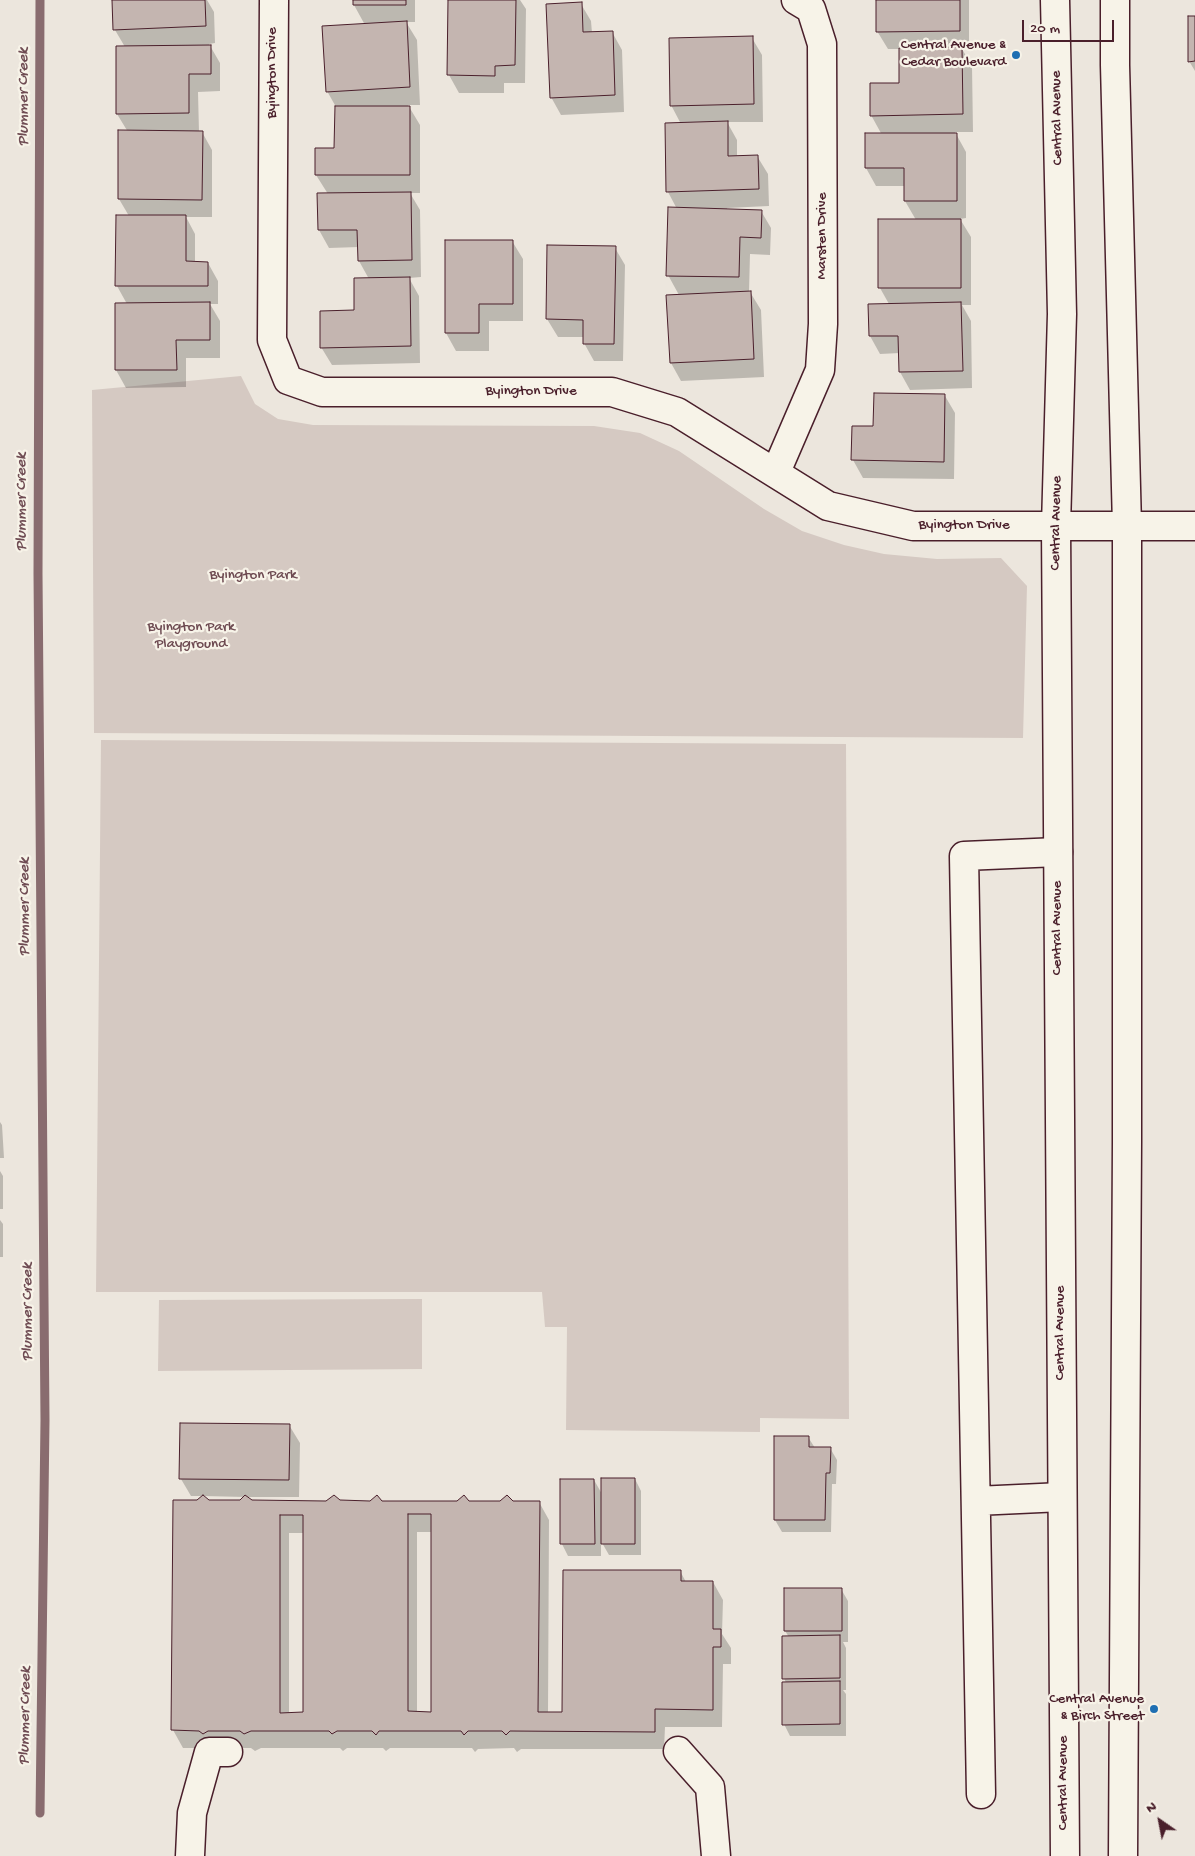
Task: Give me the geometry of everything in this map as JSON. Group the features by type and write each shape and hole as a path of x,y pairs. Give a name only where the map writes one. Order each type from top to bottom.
{"main road":[{"name":"Byington Drive","path":"274,0 272,340 288,380 322,392 612,392 677,412 828,506 913,526 1195,526"},
{"name":"Marsten Drive","path":"776,472 820,370 823,324 822,44 811,9 796,0"},
{"name":"Central Avenue","path":"1056,0 1062,314 1056,526 1065,1856"},
{"path":"1115,0 1127,526 1127,1142 1123,1856"},
{"path":"981,1794 964,856 1058,852"},
{"path":"976,1501 1062,1497"},
{"path":"678,1751 710,1787 716,1856"},
{"path":"190,1856 192,1813 209,1752 228,1752"}],"green space":[{"name":"Byington Park","path":"241,376 255,404 278,419 313,425 594,426 640,433 679,451 764,509 802,531 844,545 884,554 937,559 1001,558 1027,586 1023,738 94,733 92,390"},
{"path":"101,740 846,744 849,1419 760,1418 760,1432 566,1430 567,1327 545,1327 542,1292 96,1292"},
{"path":"422,1299 422,1369 158,1371 159,1300"}],"building":[{"path":"112,0 205,0 206,26 113,30"},
{"path":"353,0 406,0 406,5 353,5"},
{"path":"448,0 516,0 515,65 495,66 495,76 447,75"},
{"path":"876,0 960,0 960,31 876,32"},
{"path":"582,2 583,32 613,31 615,95 550,98 546,4"},
{"path":"1188,16 1195,16 1195,61 1188,62"},
{"path":"407,21 410,87 326,92 322,26"},
{"path":"753,36 754,104 670,106 669,38"},
{"path":"211,45 211,74 189,74 189,113 116,114 116,46"},
{"path":"962,47 963,114 870,116 870,83 899,83 899,48"},
{"path":"335,106 410,106 410,175 315,175 315,148 334,148"},
{"path":"728,121 728,156 758,155 759,189 666,192 665,123"},
{"path":"118,130 203,131 202,200 118,199"},
{"path":"865,133 957,133 957,201 904,201 904,168 865,168"},
{"path":"411,192 412,260 358,261 357,230 318,230 317,193"},
{"path":"668,207 762,210 761,238 740,237 739,277 666,276"},
{"path":"116,215 186,215 186,261 208,262 208,286 115,286"},
{"path":"878,219 961,219 961,288 878,288"},
{"path":"445,240 513,240 513,304 479,304 479,333 445,333"},
{"path":"547,245 616,246 614,344 583,344 583,320 546,319"},
{"path":"410,277 411,346 320,348 320,311 354,310 354,278"},
{"path":"751,291 754,359 670,363 666,295"},
{"path":"210,302 210,340 176,340 177,370 115,370 115,303"},
{"path":"961,302 963,371 899,372 898,336 869,336 868,304"},
{"path":"874,393 945,394 944,462 851,460 852,426 873,426"},
{"path":"180,1423 290,1424 289,1480 179,1479"},
{"path":"774,1436 809,1436 809,1447 831,1447 830,1473 826,1473 825,1520 774,1520"},
{"path":"601,1478 635,1478 635,1544 601,1544"},
{"path":"560,1479 594,1479 595,1544 560,1544"},
{"path":"203,1495 209,1500 240,1500 245,1495 252,1500 326,1501 334,1495 340,1500 370,1501 377,1495 382,1501 457,1501 464,1495 469,1501 500,1501 507,1495 513,1501 540,1501 538,1712 562,1712 563,1570 681,1570 681,1581 713,1581 713,1629 721,1629 721,1647 713,1647 713,1710 655,1709 655,1732 510,1731 506,1735 502,1731 468,1731 464,1735 461,1731 379,1731 376,1735 372,1731 337,1731 332,1734 329,1731 251,1731 244,1734 240,1731 208,1731 203,1734 199,1731 171,1730 173,1500 197,1500","holes":["408,1514 431,1514 431,1712 408,1711","280,1515 303,1515 303,1712 280,1713"]},
{"path":"784,1588 842,1588 842,1631 784,1631"},
{"path":"840,1635 840,1678 782,1679 782,1636"},
{"path":"840,1681 840,1724 782,1725 782,1682"}],"waterway":[{"name":"Plummer Creek","path":"40,0 38,573 45,1420 40,1813"}],"place":[{"name":"Central Avenue & Cedar Boulevard","path":"1016,55"},
{"name":"Central Avenue & Birch Street","path":"1154,1709"}],"park label":[{"name":"Byington Park Playground","path":"191,636"}]}
